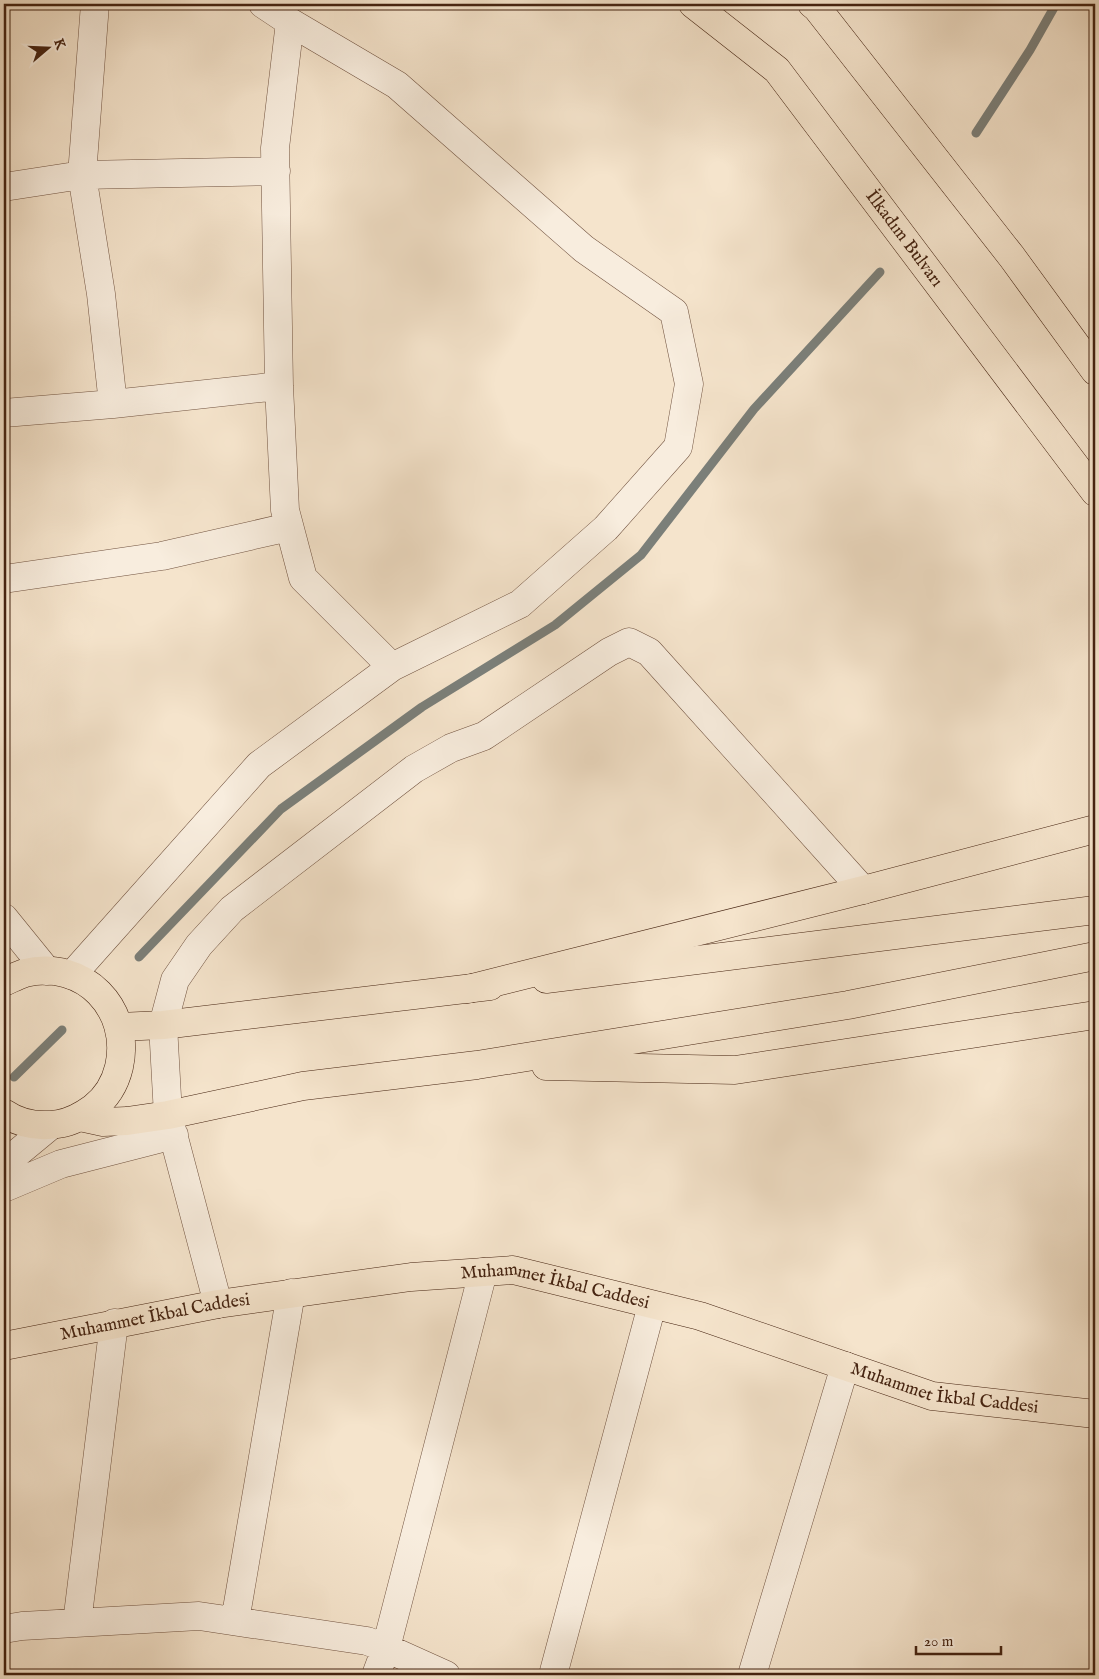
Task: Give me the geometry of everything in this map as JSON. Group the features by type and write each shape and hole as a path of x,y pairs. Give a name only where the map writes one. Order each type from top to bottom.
{"main road":[{"name":"İlkadım Bulvarı","path":"693,4 777,70 1095,492"},
{"path":"812,4 1012,257 1095,370"},
{"path":"468,989 863,890 1095,829"},
{"path":"119,1027 163,1025 468,989 1095,910"},
{"path":"80,1117 103,1122 127,1121 171,1125 303,1086 477,1065 848,1005 1095,956"},
{"path":"4,982 24,974 59,973 85,982 106,1001 114,1013 119,1027 122,1053 116,1079 101,1101 80,1117 66,1123 50,1126 30,1124 11,1118 4,1113"},
{"path":"477,1065 735,1070 1095,1015"},
{"name":"Muhammet İkbal Caddesi","path":"4,1346 114,1323 291,1293 411,1277 513,1270 700,1316 932,1396 1095,1414"}],"street":[{"path":"95,4 82,175 101,294 113,404"},
{"path":"4,918 59,973 260,765 392,667 520,604 606,528 678,447 689,384 674,312 584,249 397,85 263,4"},
{"path":"290,22 276,148 280,386 285,510 303,578 392,667"},
{"path":"4,187 82,175 276,170"},
{"path":"4,413 113,404 280,386"},
{"path":"4,579 162,556 289,527"},
{"path":"218,1304 171,1125 163,1025 175,980 199,944 232,909 414,769 451,748 484,736 609,652 629,642 650,652 863,890"},
{"path":"4,1188 62,1164 171,1125"},
{"path":"4,1164 50,1126"},
{"path":"376,1675 386,1648 483,1272"},
{"path":"235,1621 291,1293"},
{"path":"553,1675 652,1304"},
{"path":"76,1623 114,1323"},
{"path":"752,1675 845,1366"},
{"path":"4,1629 22,1626 199,1616 367,1642 386,1648 446,1675"}],"waterway":[{"path":"976,133 1030,50 1056,4"},
{"path":"139,957 281,809 422,707 555,625 641,555 754,409 880,272"},
{"path":"14,1077 62,1030"}]}
